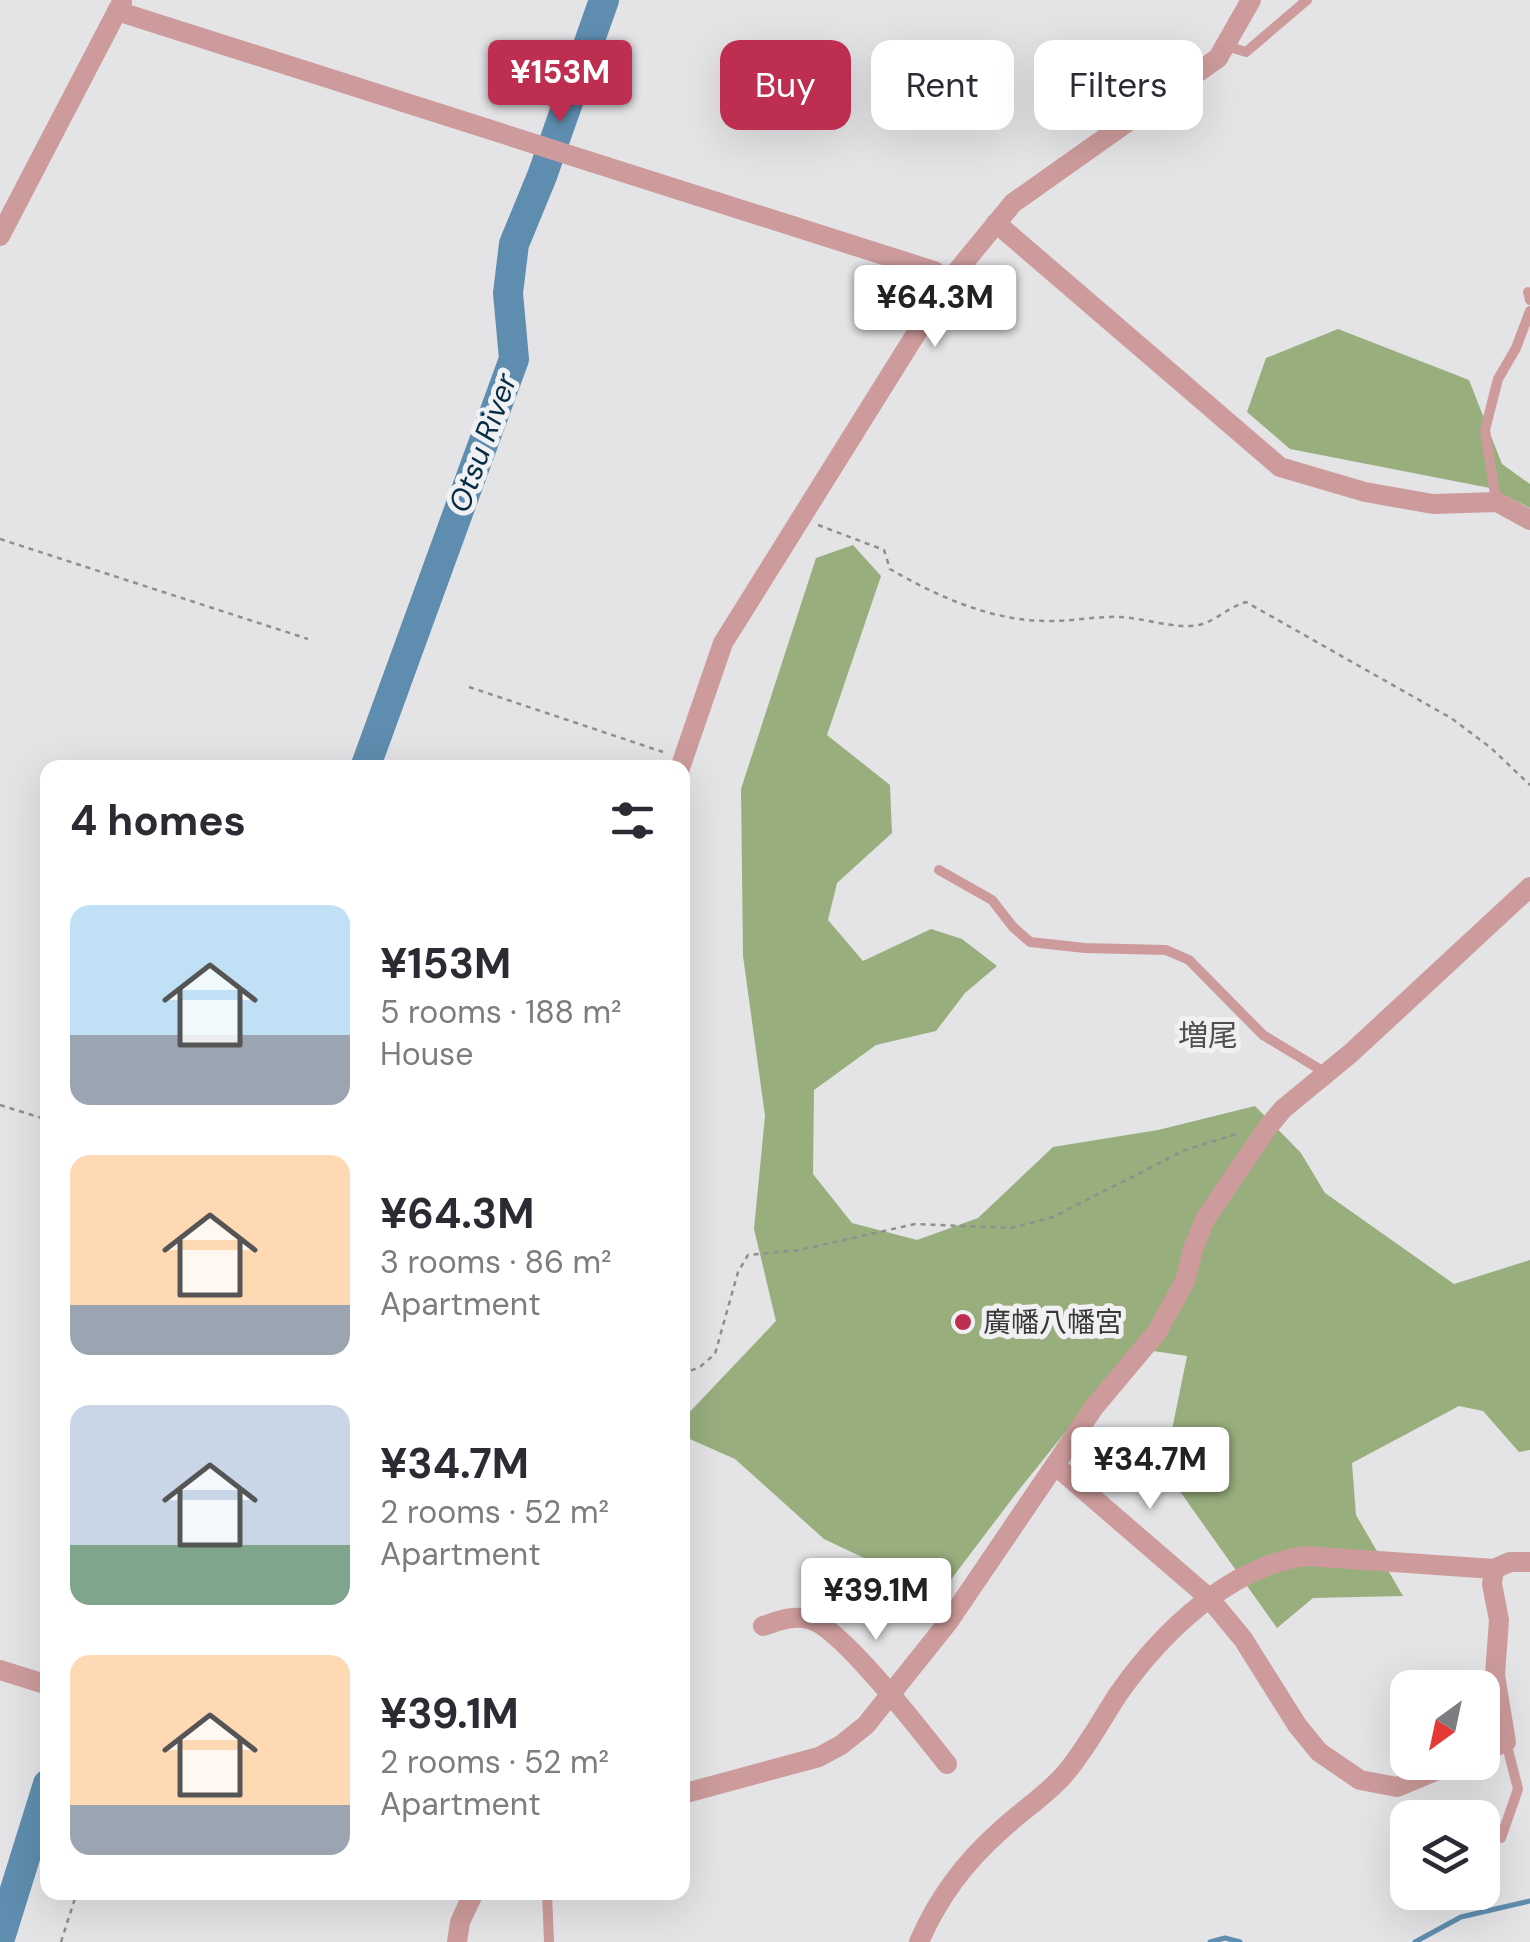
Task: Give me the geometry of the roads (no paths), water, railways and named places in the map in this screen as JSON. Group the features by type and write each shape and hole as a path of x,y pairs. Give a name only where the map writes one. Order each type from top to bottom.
{"street":[{"path":"683,760 723,644 949,281 1014,203 1206,67 1226,46 1252,0"},
{"path":"0,236 120,6 934,271 949,281"},
{"path":"996,223 1280,467 1366,492 1432,504 1496,502 1530,520"},
{"path":"690,1792 819,1757 866,1725 950,1621 1095,1406 1172,1308 1205,1219 1268,1127 1283,1109 1530,887"},
{"path":"1056,1466 1210,1598 1243,1639 1318,1752 1360,1780 1397,1787 1414,1780"},
{"path":"920,1942 926,1925 968,1861 1064,1775 1122,1689 1155,1650 1210,1598 1280,1560 1306,1556 1494,1569 1510,1562 1530,1562"},
{"path":"1494,1569 1492,1584 1498,1620 1495,1675 1506,1742 1500,1744"},
{"path":"763,1626 791,1617 813,1620 892,1694 947,1764"},
{"path":"0,1670 40,1682"},
{"path":"457,1942 460,1922 470,1900"}],"lane":[{"path":"1226,46 1246,52 1306,0"},
{"path":"1496,502 1485,430 1498,380 1530,311"},
{"path":"1516,348 1530,351"},
{"path":"940,870 992,900 1012,927 1030,942 1166,950 1189,960 1263,1034 1326,1073"},
{"path":"1501,1838 1518,1790 1506,1742"},
{"path":"548,1900 549,1942"}],"waterway":[{"name":"Otsu River","path":"368,760 514,359 508,293 514,244 604,0"},
{"name":"Otsu River","path":"0,1938 40,1810"},
{"path":"1415,1942 1461,1917 1530,1901"},
{"path":"1210,1942 1225,1938 1240,1942"}],"place":[{"name":"廣幡八幡宮","path":"963,1322"}],"district":[{"name":"増尾","path":"1208,1036"}]}
